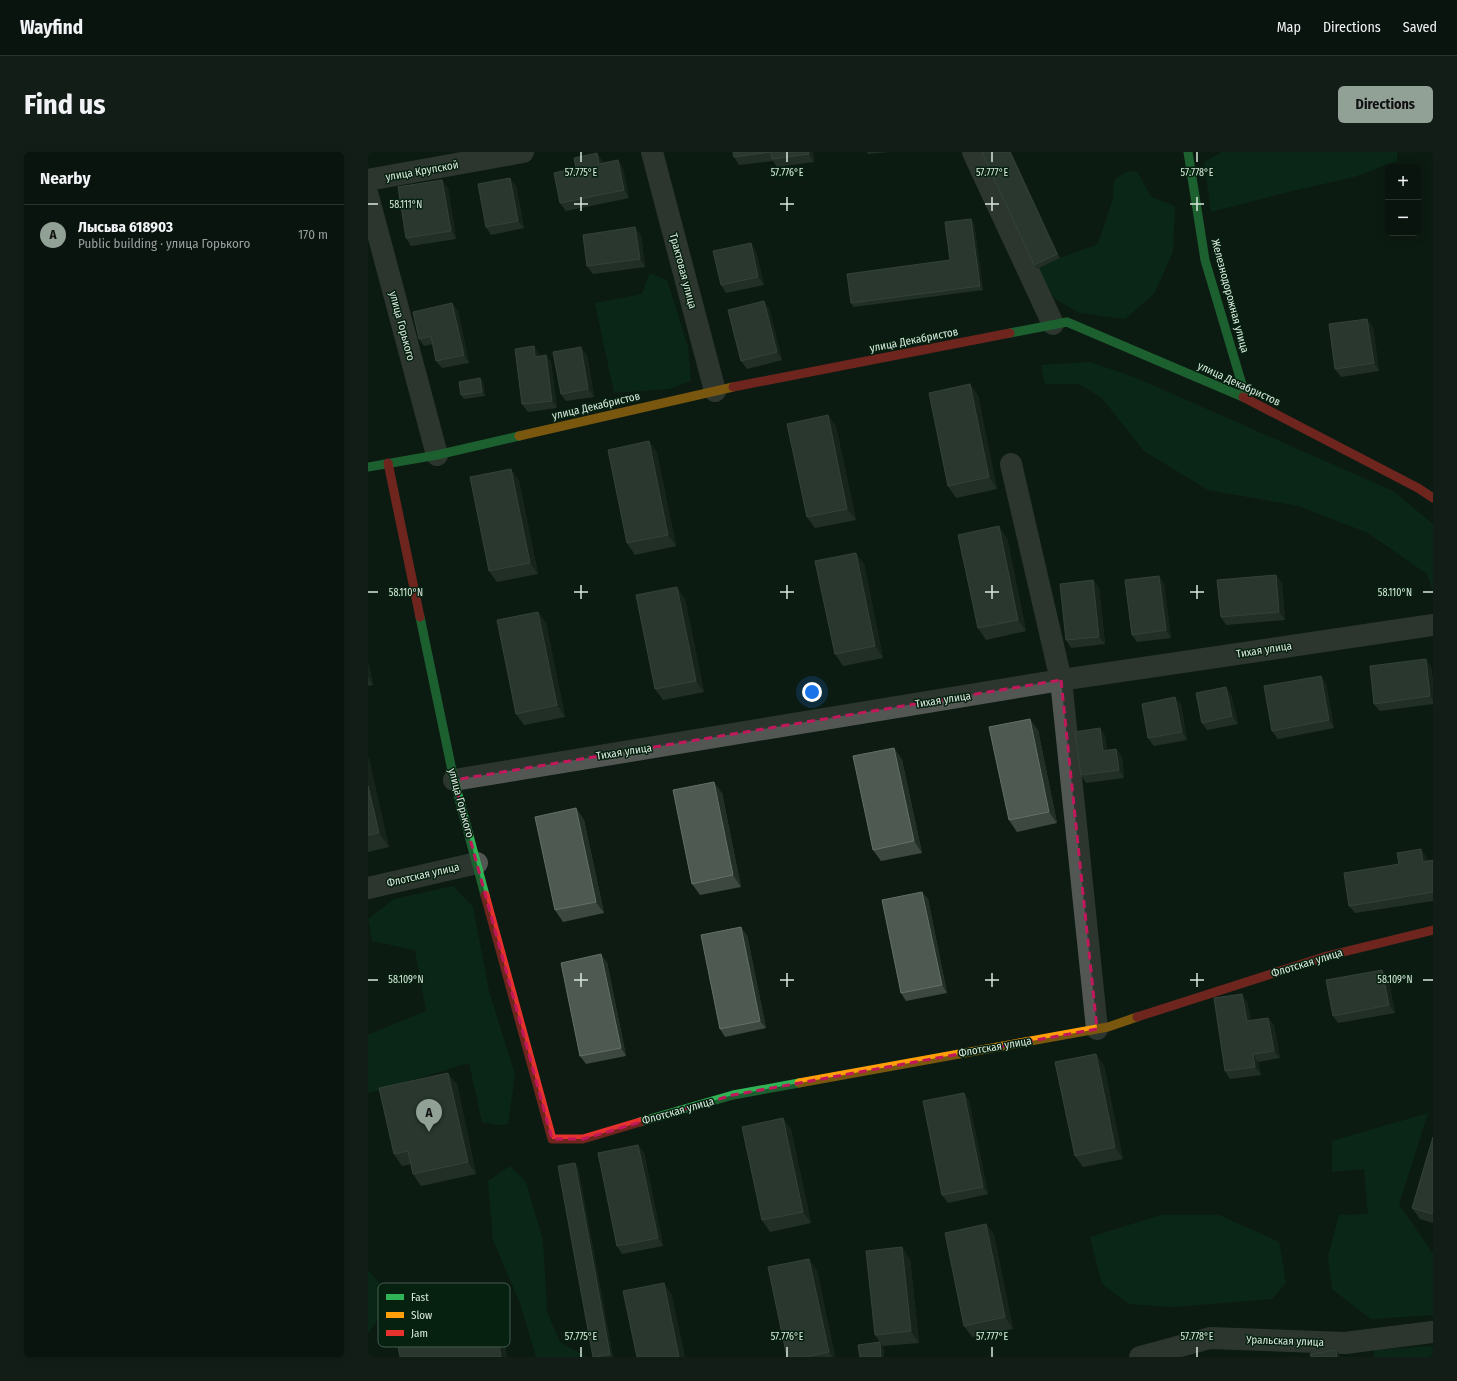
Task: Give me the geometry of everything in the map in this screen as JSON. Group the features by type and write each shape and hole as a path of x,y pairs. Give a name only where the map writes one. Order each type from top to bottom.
{"street":[{"name":"улица Крупской","path":"368,180 523,152"},
{"name":"Трактовая улица","path":"652,152 715,391"},
{"path":"973,152 1053,324"},
{"name":"Железнодорожная улица","path":"1188,152 1205,260 1246,398"},
{"name":"улица Горького","path":"368,196 437,455"},
{"name":"улица Декабристов","path":"368,467 437,455 715,391 1068,322 1246,398 1418,488 1433,498"},
{"name":"улица Горького","path":"388,463 454,780 552,1139"},
{"path":"1011,464 1061,680 1097,1028"},
{"name":"Тихая улица","path":"454,780 1061,680 1433,625"},
{"name":"Флотская улица","path":"368,888 477,863"},
{"name":"Флотская улица","path":"552,1139 583,1139 733,1095 1108,1027 1327,956 1433,930"},
{"name":"Уральская улица","path":"1140,1357 1210,1338 1346,1350 1433,1332"}],"highlighted area":[{"path":"1061,680 1097,1029 733,1095 583,1139 552,1139 454,780"}],"green space":[{"path":"1222,152 1397,152 1397,161 1385,164 1385,165 1354,177 1211,212 1204,162"},
{"path":"1137,171 1151,197 1175,206 1173,252 1154,294 1125,319 1080,313 1055,299 1037,269 1060,258 1098,244 1113,199 1114,180 1126,172"},
{"path":"650,273 667,280 688,347 691,381 669,389 614,393 595,303 642,294"},
{"path":"1090,362 1134,377 1393,491 1433,524 1433,592 1427,574 1368,533 1299,506 1208,490 1144,451 1102,398 1079,384 1045,384 1041,365"},
{"path":"453,886 473,907 489,991 515,1075 508,1124 499,1125 482,1122 469,1063 368,1093 368,1035 426,1011 415,950 372,941 368,919 394,899"},
{"path":"1428,1113 1399,1204 1433,1254 1433,1315 1371,1319 1332,1289 1328,1256 1339,1215 1368,1214 1364,1169 1332,1172 1332,1141"},
{"path":"510,1166 526,1182 543,1241 547,1312 560,1342 587,1357 536,1357 520,1303 493,1240 488,1181"},
{"path":"1161,1215 1219,1215 1279,1242 1286,1283 1272,1299 1173,1307 1129,1304 1102,1284 1090,1237"},
{"path":"368,1270 379,1283 378,1320 368,1333"},
{"path":"1433,1346 1433,1357 1374,1357 1374,1350"}],"building":[{"path":"733,152 771,152 734,157"},
{"path":"771,152 809,152 809,154 772,159"},
{"path":"982,152 1010,152 1057,254 1034,265"},
{"path":"597,153 599,164 618,160 624,190 560,203 554,173 576,168 574,158"},
{"path":"510,178 518,221 486,227 478,184"},
{"path":"442,180 451,231 406,238 398,187"},
{"path":"971,219 980,286 851,303 847,274 950,260 945,222"},
{"path":"635,227 640,259 587,266 583,235"},
{"path":"751,243 758,277 721,285 713,251"},
{"path":"764,301 777,352 741,361 728,310"},
{"path":"452,303 464,355 436,361 431,336 419,339 413,312"},
{"path":"1367,319 1374,363 1335,369 1329,324"},
{"path":"534,346 535,357 546,355 552,401 522,404 515,349"},
{"path":"581,347 588,389 561,394 553,352"},
{"path":"480,378 482,392 461,395 459,382"},
{"path":"970,384 989,477 948,486 929,393"},
{"path":"828,415 847,509 807,517 787,424"},
{"path":"649,441 668,535 627,543 608,450"},
{"path":"511,469 530,563 489,571 470,477"},
{"path":"999,526 1018,620 978,628 958,535"},
{"path":"856,553 875,646 835,654 815,561"},
{"path":"1276,575 1279,612 1221,617 1217,580"},
{"path":"1159,576 1166,630 1132,635 1125,580"},
{"path":"1093,580 1099,637 1066,640 1060,584"},
{"path":"677,587 696,681 655,689 636,595"},
{"path":"538,612 557,705 516,714 497,620"},
{"path":"1426,659 1430,696 1374,704 1370,666"},
{"path":"1321,676 1329,720 1272,731 1264,686"},
{"path":"1226,687 1232,716 1202,723 1196,693"},
{"path":"1175,697 1182,732 1148,738 1142,704"},
{"path":"1030,719 1049,812 1009,820 989,727"},
{"path":"1100,728 1103,751 1116,749 1119,770 1081,775 1075,732"},
{"path":"894,748 914,841 873,850 853,756"},
{"path":"714,782 733,875 692,884 673,790"},
{"path":"368,786 379,833 368,835"},
{"path":"576,808 596,902 555,910 535,817"},
{"path":"1421,849 1423,862 1433,860 1433,892 1349,906 1344,873 1399,864 1397,853"},
{"path":"922,892 942,985 901,993 882,900"},
{"path":"741,927 760,1021 720,1029 701,935"},
{"path":"601,954 621,1048 580,1056 561,963"},
{"path":"1382,970 1389,1005 1333,1016 1326,980"},
{"path":"1242,994 1247,1021 1268,1018 1274,1051 1253,1054 1255,1067 1225,1071 1214,998"},
{"path":"1096,1054 1115,1147 1075,1156 1055,1062"},
{"path":"448,1073 468,1162 413,1174 408,1151 394,1154 379,1088"},
{"path":"964,1093 983,1187 942,1195 923,1101"},
{"path":"783,1118 803,1212 762,1220 742,1127"},
{"path":"1433,1137 1433,1214 1412,1208"},
{"path":"638,1145 658,1238 617,1246 598,1153"},
{"path":"575,1163 610,1354 596,1357 593,1357 558,1166"},
{"path":"986,1224 1005,1317 964,1326 945,1233"},
{"path":"902,1247 911,1331 875,1335 866,1251"},
{"path":"809,1259 829,1352 806,1357 787,1357 768,1267"},
{"path":"664,1283 679,1357 637,1357 623,1291"},
{"path":"880,1342 881,1357 860,1357 858,1345"},
{"path":"398,1347 499,1347 501,1357 400,1357"},
{"path":"1336,1350 1337,1357 1311,1357 1310,1354"}],"traffic: fast":[{"path":"1188,152 1205,260 1246,398"},
{"path":"1010,333 1067,322 1243,397"},
{"path":"368,467 437,455 519,436"},
{"path":"420,617 454,780 485,895"},
{"path":"640,1122 733,1095 799,1083"}],"traffic: slow":[{"path":"519,436 733,387"},
{"path":"799,1083 1108,1027 1137,1017"}],"traffic: jam":[{"path":"733,387 1010,333"},
{"path":"1243,397 1418,488 1433,498"},
{"path":"388,463 420,617"},
{"path":"485,895 552,1139 583,1139 640,1122"},
{"path":"1137,1017 1327,956 1433,930"}],"place":[{"name":"Лысьва 618903","path":"429,1132"}]}
